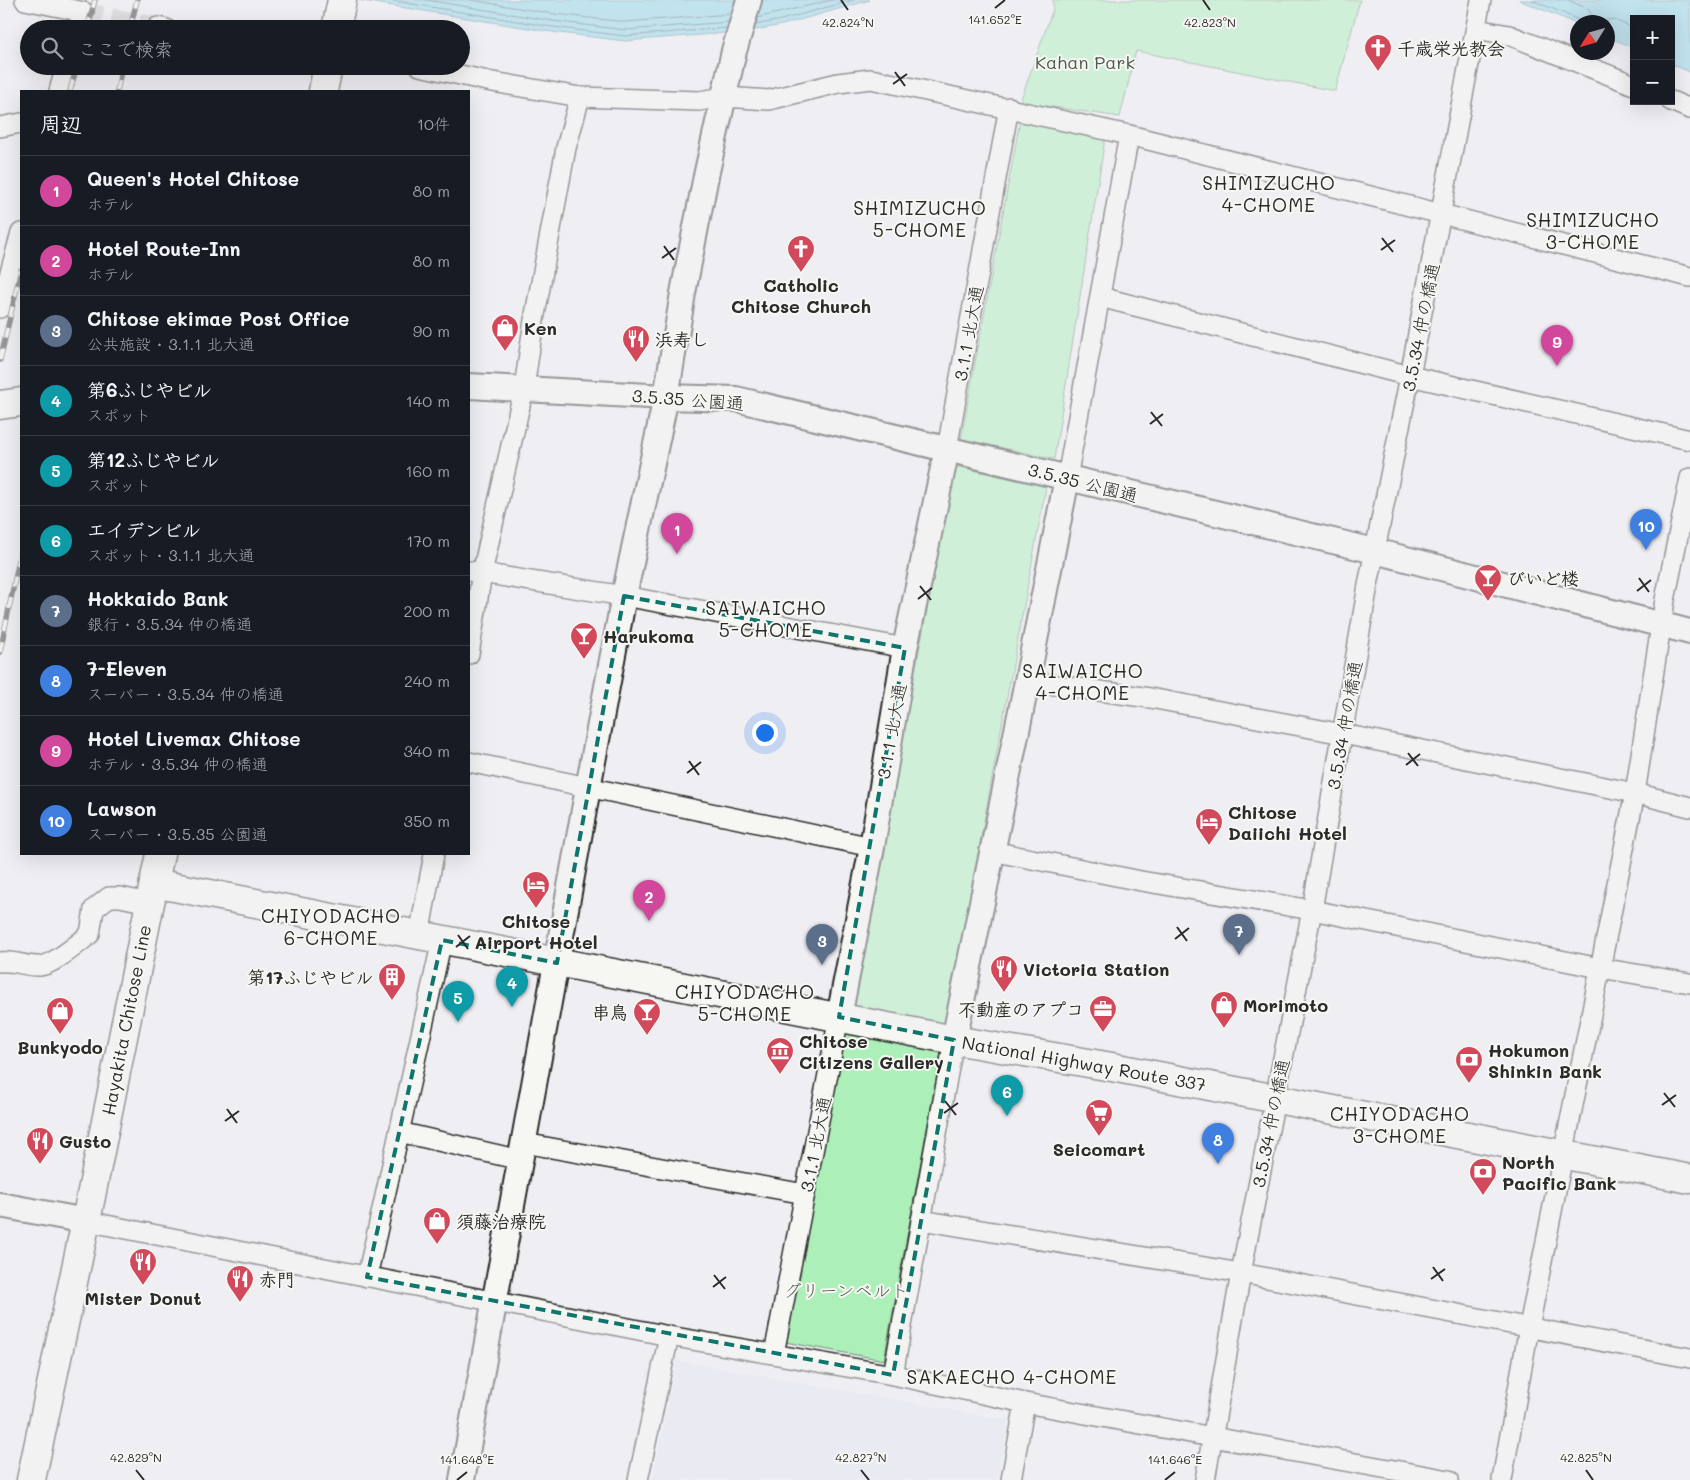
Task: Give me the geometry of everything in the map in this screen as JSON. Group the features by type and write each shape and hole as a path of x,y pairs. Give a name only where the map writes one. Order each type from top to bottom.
{"main road":[{"path":"338,20 342,0"},
{"path":"323,90 326,75"},
{"path":"0,404 20,402"},
{"path":"151,893 160,855"},
{"name":"National Highway Route 337","path":"151,893 430,938 954,1040 1275,1097 1690,1179"},
{"name":"Hayakita Chitose Line","path":"31,1480 86,1221 151,893"}],"street":[{"path":"25,0 84,12 81,20"},
{"path":"462,1480 624,596 666,398 683,294 706,176 734,51 749,0"},
{"path":"1479,13 1509,35 1630,83"},
{"name":"3.5.34 仲の橋通","path":"1205,1480 1241,1273 1312,910 1375,551 1479,13"},
{"path":"59,90 63,75"},
{"path":"460,75 580,97 700,101 725,97 769,100 838,83 871,79 1129,134 1690,276"},
{"path":"470,640 475,572 524,388 534,320 566,148 580,97"},
{"path":"1675,103 1690,109"},
{"name":"3.1.1 北大通","path":"774,1354 872,847 905,648 947,448 1009,107"},
{"path":"0,128 20,123"},
{"path":"893,1375 954,1040 1067,478 1129,134"},
{"path":"0,308 20,237"},
{"path":"1100,297 1410,376 1690,440"},
{"name":"3.5.35 公園通","path":"470,386 666,398 736,399 1375,551 1690,632"},
{"path":"1502,1480 1529,1327 1635,793 1665,600 1690,478"},
{"path":"475,572 624,596 905,648"},
{"path":"1027,682 1150,698 1343,734 1635,793 1690,807"},
{"path":"470,762 872,847"},
{"path":"992,850 1141,881 1312,910 1600,968 1690,983"},
{"path":"367,1277 399,1132 430,938 434,855"},
{"path":"0,962 8,961 40,966 48,964 71,950 90,934 94,909 109,897 151,893"},
{"path":"399,1132 805,1194"},
{"path":"0,1206 86,1221 493,1303 893,1375 1025,1403 1449,1480"},
{"path":"922,1220 1241,1273 1690,1358"},
{"path":"638,1480 669,1336"},
{"path":"1011,1480 1025,1403"}],"highlighted area":[{"path":"624,596 905,648 839,1017 954,1040 893,1375 367,1277 442,940 557,963"}],"shaded area":[{"path":"676,1360 1009,1420 997,1480 653,1480"}],"green space":[{"name":"Kahan Park","path":"1053,0 1360,0 1335,91 1136,51 1120,117 1020,102 1053,9"},
{"path":"1020,121 1105,139 1054,459 961,439"},
{"name":"グリーンベルト","path":"955,466 1046,487 884,1360 785,1342"}],"water":[{"path":"357,0 870,0 782,25 750,31 625,41 552,32"},
{"path":"1519,0 1690,0 1690,72 1675,66 1675,15 1630,15 1630,46 1615,40 1615,15 1570,15 1570,21"}],"tunnel":[{"path":"84,12 123,20"}],"railway":[{"path":"89,20 95,0"},
{"path":"132,20 137,0"},
{"path":"70,90 74,75"},
{"path":"117,90 120,75"},
{"path":"0,360 20,274"},
{"path":"0,652 20,555"}],"place":[{"name":"千歳栄光教会","path":"1378,72"},
{"name":"Catholic Chitose Church","path":"801,273"},
{"name":"Ken","path":"505,352"},
{"name":"浜寿し","path":"636,363"},
{"name":"Hotel Livemax Chitose","path":"1557,366"},
{"name":"Lawson","path":"1646,550"},
{"name":"Queen's Hotel Chitose","path":"677,554"},
{"name":"びいど楼","path":"1488,602"},
{"name":"Harukoma","path":"584,660"},
{"name":"Chitose Daiichi Hotel","path":"1209,846"},
{"name":"Chitose Airport Hotel","path":"536,909"},
{"name":"Hotel Route-Inn","path":"649,921"},
{"name":"Hokkaido Bank","path":"1239,955"},
{"name":"Chitose ekimae Post Office","path":"822,965"},
{"name":"Victoria Station","path":"1004,993"},
{"name":"第17ふじやビル","path":"392,1001"},
{"name":"第6ふじやビル","path":"512,1007"},
{"name":"第12ふじやビル","path":"458,1022"},
{"name":"Morimoto","path":"1224,1029"},
{"name":"不動産のアプコ","path":"1103,1033"},
{"name":"Bunkyodo","path":"60,1035"},
{"name":"串鳥","path":"647,1036"},
{"name":"Chitose Citizens Gallery","path":"780,1075"},
{"name":"Hokumon Shinkin Bank","path":"1469,1084"},
{"name":"エイデンビル","path":"1007,1116"},
{"name":"Seicomart","path":"1099,1137"},
{"name":"7-Eleven","path":"1218,1164"},
{"name":"Gusto","path":"40,1165"},
{"name":"North Pacific Bank","path":"1483,1196"},
{"name":"須藤治療院","path":"437,1245"},
{"name":"Mister Donut","path":"143,1286"},
{"name":"赤門","path":"240,1303"}],"district":[{"name":"SHIMIZUCHO 4-CHOME","path":"1269,193"},
{"name":"SHIMIZUCHO 5-CHOME","path":"920,218"},
{"name":"SHIMIZUCHO 3-CHOME","path":"1593,230"},
{"name":"SAIWAICHO 5-CHOME","path":"766,618"},
{"name":"SAIWAICHO 4-CHOME","path":"1083,681"},
{"name":"CHIYODACHO 6-CHOME","path":"331,926"},
{"name":"CHIYODACHO 5-CHOME","path":"745,1002"},
{"name":"CHIYODACHO 3-CHOME","path":"1400,1124"},
{"name":"SAKAECHO 4-CHOME","path":"1012,1376"}]}
